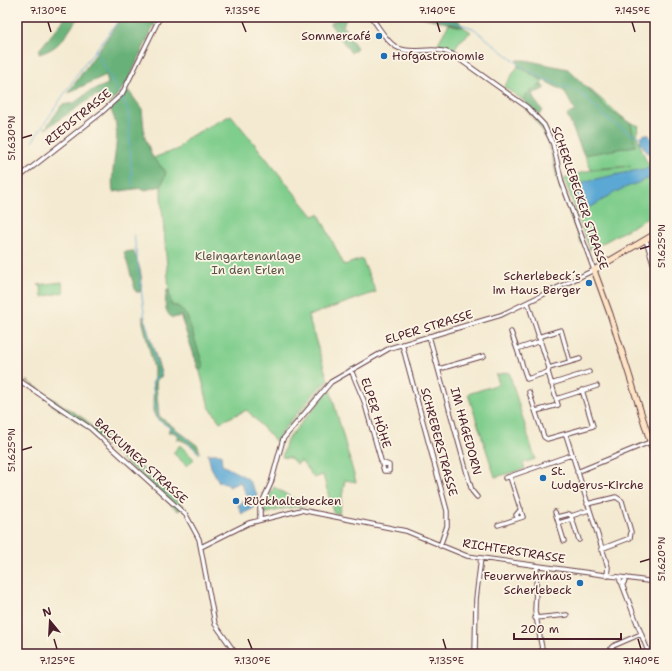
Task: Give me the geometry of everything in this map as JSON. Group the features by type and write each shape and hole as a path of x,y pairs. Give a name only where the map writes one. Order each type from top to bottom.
{"street":[{"name":"RIEDSTRASSE","path":"17,179 121,96 160,17"},
{"name":"SCHERLEBECKER STRASSE","path":"371,17 395,46 410,51 438,49 452,54 538,117 551,138 562,182 610,314 655,457"},
{"name":"ELPER STRASSE","path":"260,519 260,507 271,483 283,439 328,385 390,348 501,315 594,270 655,234"},
{"path":"646,240 655,269"},
{"path":"528,302 558,405 536,412"},
{"path":"538,337 561,330 570,362"},
{"path":"511,332 527,379 580,359"},
{"name":"IM HAGEDORN","path":"429,336 472,491 477,497"},
{"path":"517,349 540,342"},
{"name":"SCHREBERSTRASSE","path":"402,344 447,510 447,526 440,546"},
{"path":"439,369 484,356"},
{"name":"ELPER HÖHE","path":"351,370 364,402 381,462"},
{"path":"551,384 588,372"},
{"name":"BACKUMER STRASSE","path":"17,379 90,428 161,491 189,519 201,546 214,621 236,654"},
{"path":"556,399 597,386"},
{"path":"529,392 545,439 566,435 593,426 582,390"},
{"path":"566,435 571,455 608,567 607,576"},
{"path":"577,472 650,442"},
{"path":"505,478 571,455"},
{"path":"498,525 523,517 510,476"},
{"path":"587,504 601,500 620,498 631,535 636,539"},
{"path":"559,523 589,510"},
{"name":"RICHTERSTRASSE","path":"201,546 246,524 260,519 295,511 306,511 406,531 461,555 655,582"},
{"path":"555,512 564,541"},
{"path":"557,518 569,514 572,517 580,540"},
{"path":"602,549 628,540 631,535"},
{"path":"475,654 476,599 481,558"},
{"path":"537,566 535,618 543,654"},
{"path":"620,578 649,654"},
{"path":"622,584 626,582 626,579"},
{"path":"535,618 567,614"},
{"path":"614,654 611,648 613,646 641,634"}],"green space":[{"path":"66,17 79,17 58,44 53,48 39,54 39,50"},
{"path":"122,17 158,17 127,83 110,104 96,95 45,129 62,105 74,103 89,92 108,84 106,75 68,93"},
{"path":"339,17 347,17 343,26 357,48 351,53 330,24"},
{"path":"422,17 456,17 463,27"},
{"path":"449,24 463,27 471,32 459,42 453,51 437,45"},
{"path":"517,60 525,60 568,69 611,112 631,123 636,146 584,155 567,115 575,111 564,91 524,70 518,66"},
{"path":"518,66 543,81 540,86 529,91 530,93 523,100 504,87"},
{"path":"542,85 545,89 531,94 535,97 533,98 543,111 539,115 524,102 523,99 525,95 530,93 529,91"},
{"path":"588,88 627,121 639,126 636,134 647,163 655,161 655,202 653,204 655,214 590,250 564,178 591,170 631,166 591,169 576,137"},
{"path":"128,90 142,109 145,138 153,158 166,172 161,186 145,190 142,188 113,192 112,182 116,149 116,128 110,109"},
{"path":"525,109 541,123 548,135 559,177 583,243 581,243 563,196 548,142 539,126"},
{"name":"Kleingartenanlage In den Erlen","path":"231,115 313,216 319,214 344,265 362,259 376,292 308,316 328,380 320,386 280,433 278,444 247,410 220,422 209,407 200,372 177,306 171,305 170,301 161,196 161,186 166,172 153,158 178,149 187,138"},
{"path":"133,251 140,271 140,292 136,292 124,252"},
{"path":"62,282 64,292 42,297 41,286 38,285"},
{"path":"167,290 169,290 171,305 179,307 187,316 204,368 199,370 181,316 172,318 167,312 165,302"},
{"path":"143,316 162,376 157,379 156,385 159,416 198,446 200,453 190,444 177,439 179,436 173,432 168,432 170,427 156,418 153,411 154,369 143,323"},
{"path":"354,366 329,383 330,381"},
{"path":"509,372 535,459 523,463 525,469 495,477 468,394 499,384 496,375"},
{"path":"26,380 86,420 92,428 105,437 120,452 139,463 147,475 174,496 185,507 178,511 90,430 52,405 51,400"},
{"path":"329,383 284,435 281,435 322,387"},
{"path":"330,389 356,482 345,480 339,514 333,512 323,475 314,478 301,461 297,464 290,458 282,457 287,440"},
{"path":"180,445 194,459 187,466 173,453"},
{"path":"274,487 306,506 286,508 264,514 265,507"}],"water":[{"path":"645,134 649,135 654,143 654,154 648,153 640,142 641,137"},
{"path":"653,167 655,168 654,176 617,191 594,205 584,208 580,205 577,198 577,187 586,181"},
{"path":"208,454 221,454 222,465 247,478 257,494 254,508 242,514 238,505 249,499 240,482 229,487 229,485 219,482 211,467"}],"waterway":[{"path":"32,142 81,69 121,17"},
{"path":"436,17 473,28 522,67 542,78 580,92 605,117 628,132 641,137"},
{"path":"96,50 128,111 132,185"},
{"path":"134,235 145,319 159,374 152,383 158,420 183,436 199,454"}],"place":[{"name":"Sommercafé","path":"379,36"},
{"name":"Hofgastronomie","path":"384,56"},
{"name":"Scherlebeck´s im Haus Berger","path":"589,283"},
{"name":"St. Ludgerus-Kirche","path":"543,478"},
{"name":"Rückhaltebecken","path":"236,501"},
{"name":"Feuerwehrhaus Scherlebeck","path":"580,583"}]}
